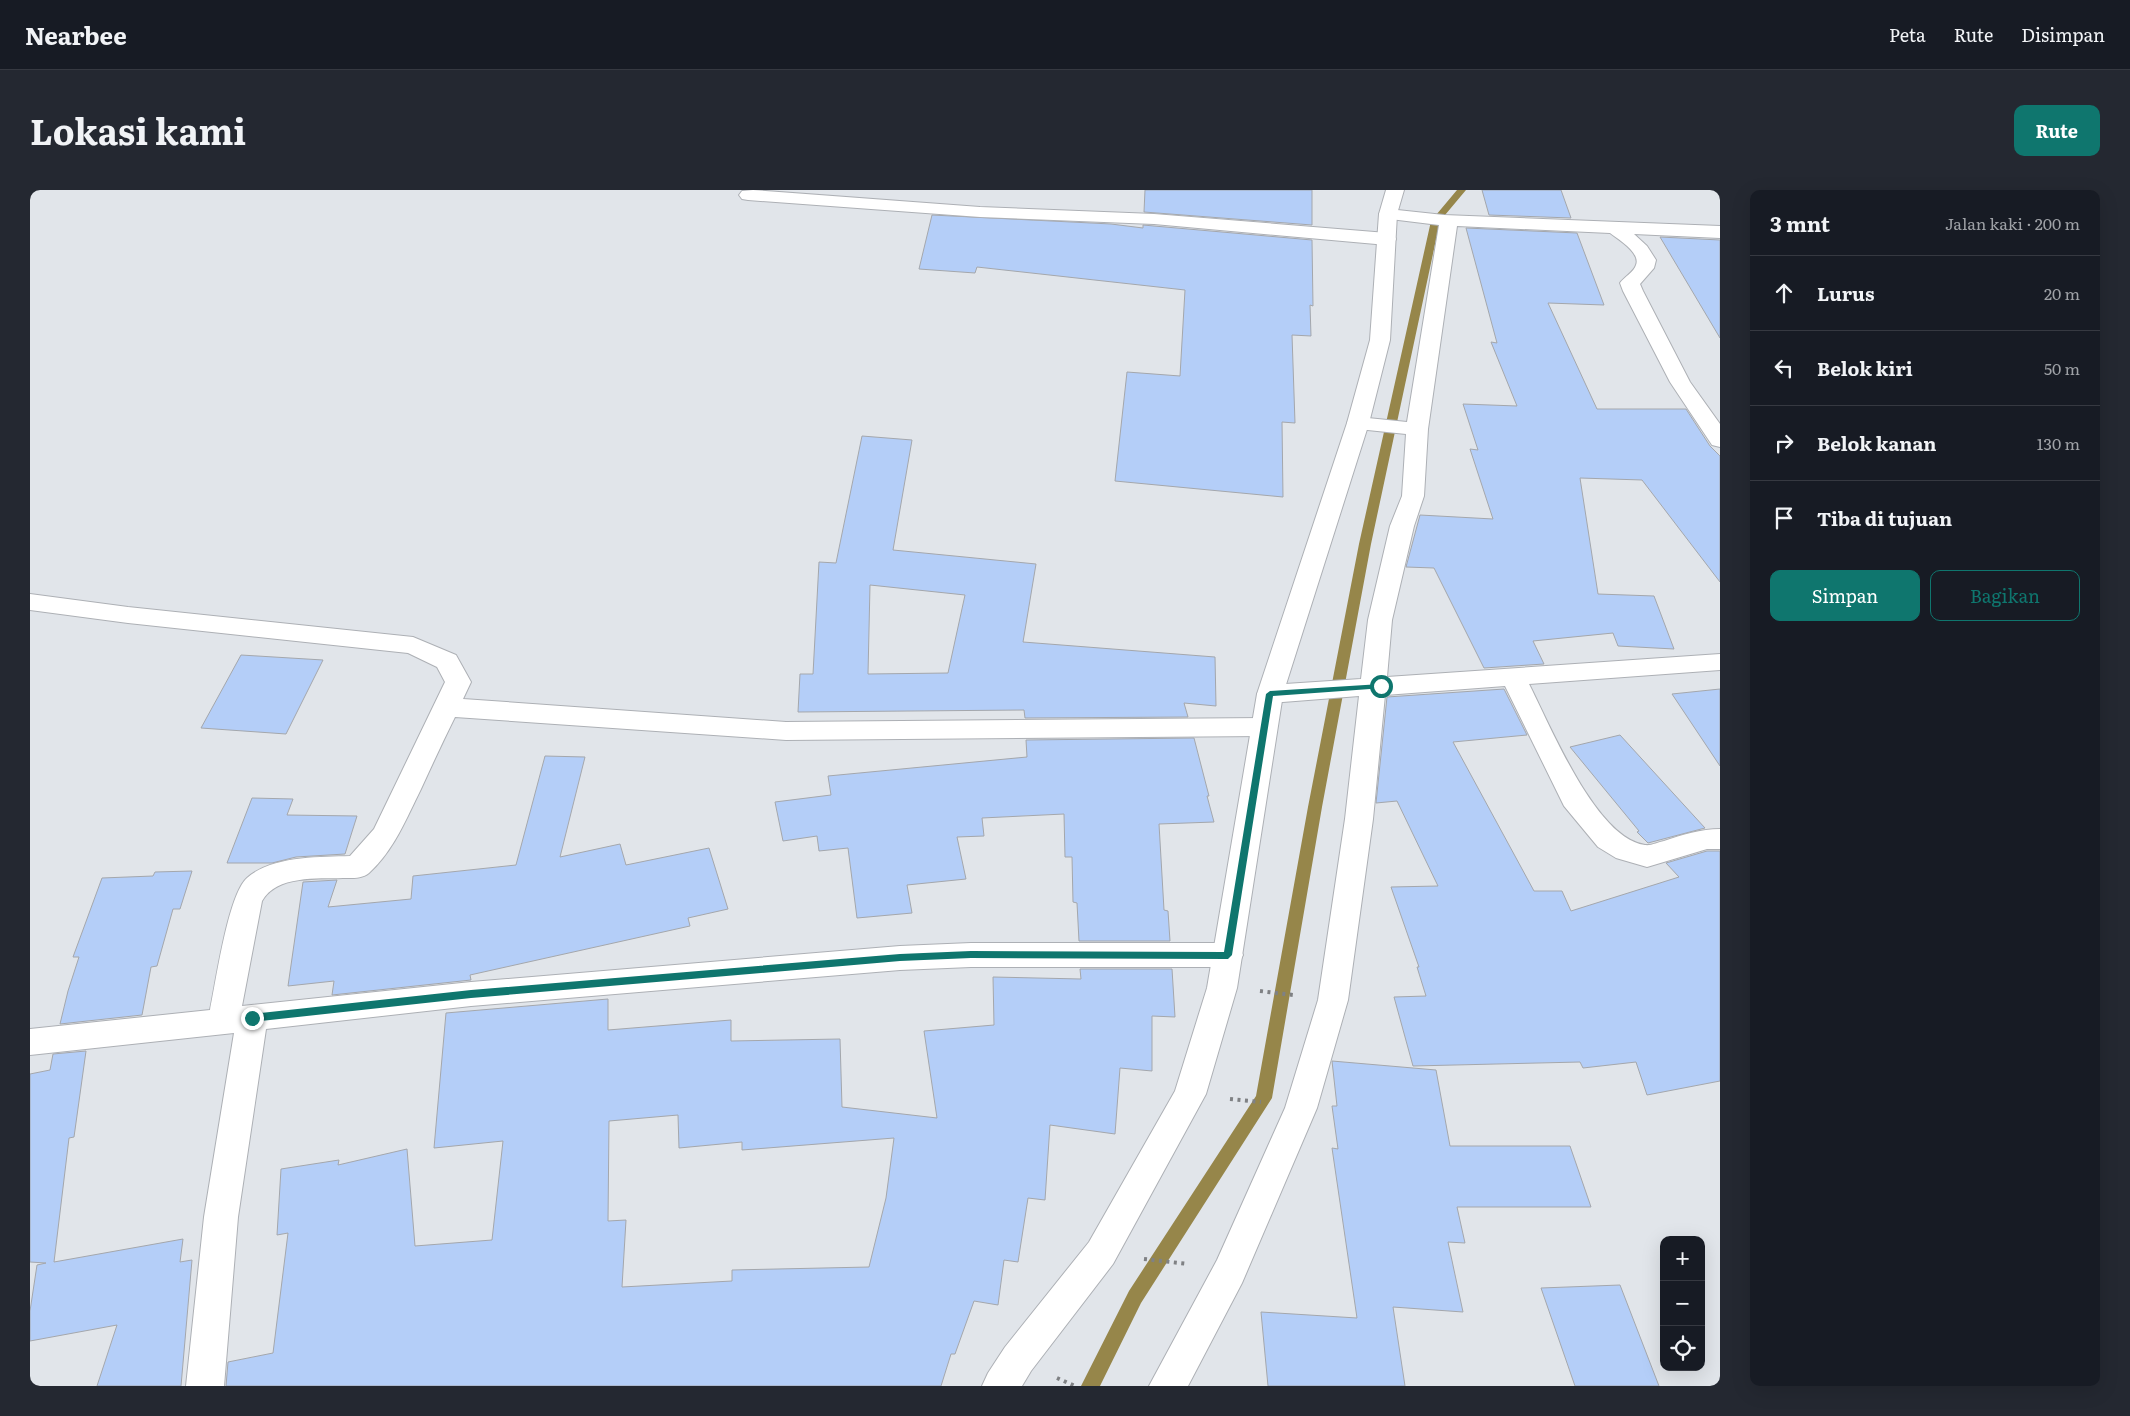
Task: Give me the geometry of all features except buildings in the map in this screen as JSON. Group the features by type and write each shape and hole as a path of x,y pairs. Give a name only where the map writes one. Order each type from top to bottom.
{"street":[{"path":"748,195 980,212 1154,219 1394,215 1446,220 1720,232"},
{"path":"1001,1386 1018,1359 1101,1253 1190,1094 1222,988 1270,694 1363,424 1380,340 1394,215"},
{"path":"1168,1386 1230,1271 1301,1108 1333,1000 1359,819 1380,620 1402,526 1413,496 1408,427 1446,220"},
{"path":"1614,226 1645,254 1647,262 1642,271 1630,283 1633,291 1680,382 1720,440"},
{"path":"1363,424 1408,427"},
{"path":"30,602 128,615 412,645 446,661 458,682 385,835 357,867 304,868 280,874 257,887 248,900 205,1386"},
{"path":"1270,694 1720,662"},
{"path":"1513,677 1574,799 1608,840 1626,850 1647,856 1707,839 1720,839"},
{"path":"446,707 786,731 1264,727"},
{"path":"30,1042 471,994 900,958 971,955 1228,955"}],"path":[{"path":"1256,991 1301,996"},
{"path":"1227,1098 1263,1102"},
{"path":"1136,1258 1195,1265"},
{"path":"1060,1379 1075,1386"}],"waterway":[{"path":"1090,1386 1135,1297 1264,1098 1315,807 1365,544 1436,221 1462,190"}],"route":[{"path":"252,1018 471,994 900,958 971,955 1228,955 1270,694 1381,686"}]}
